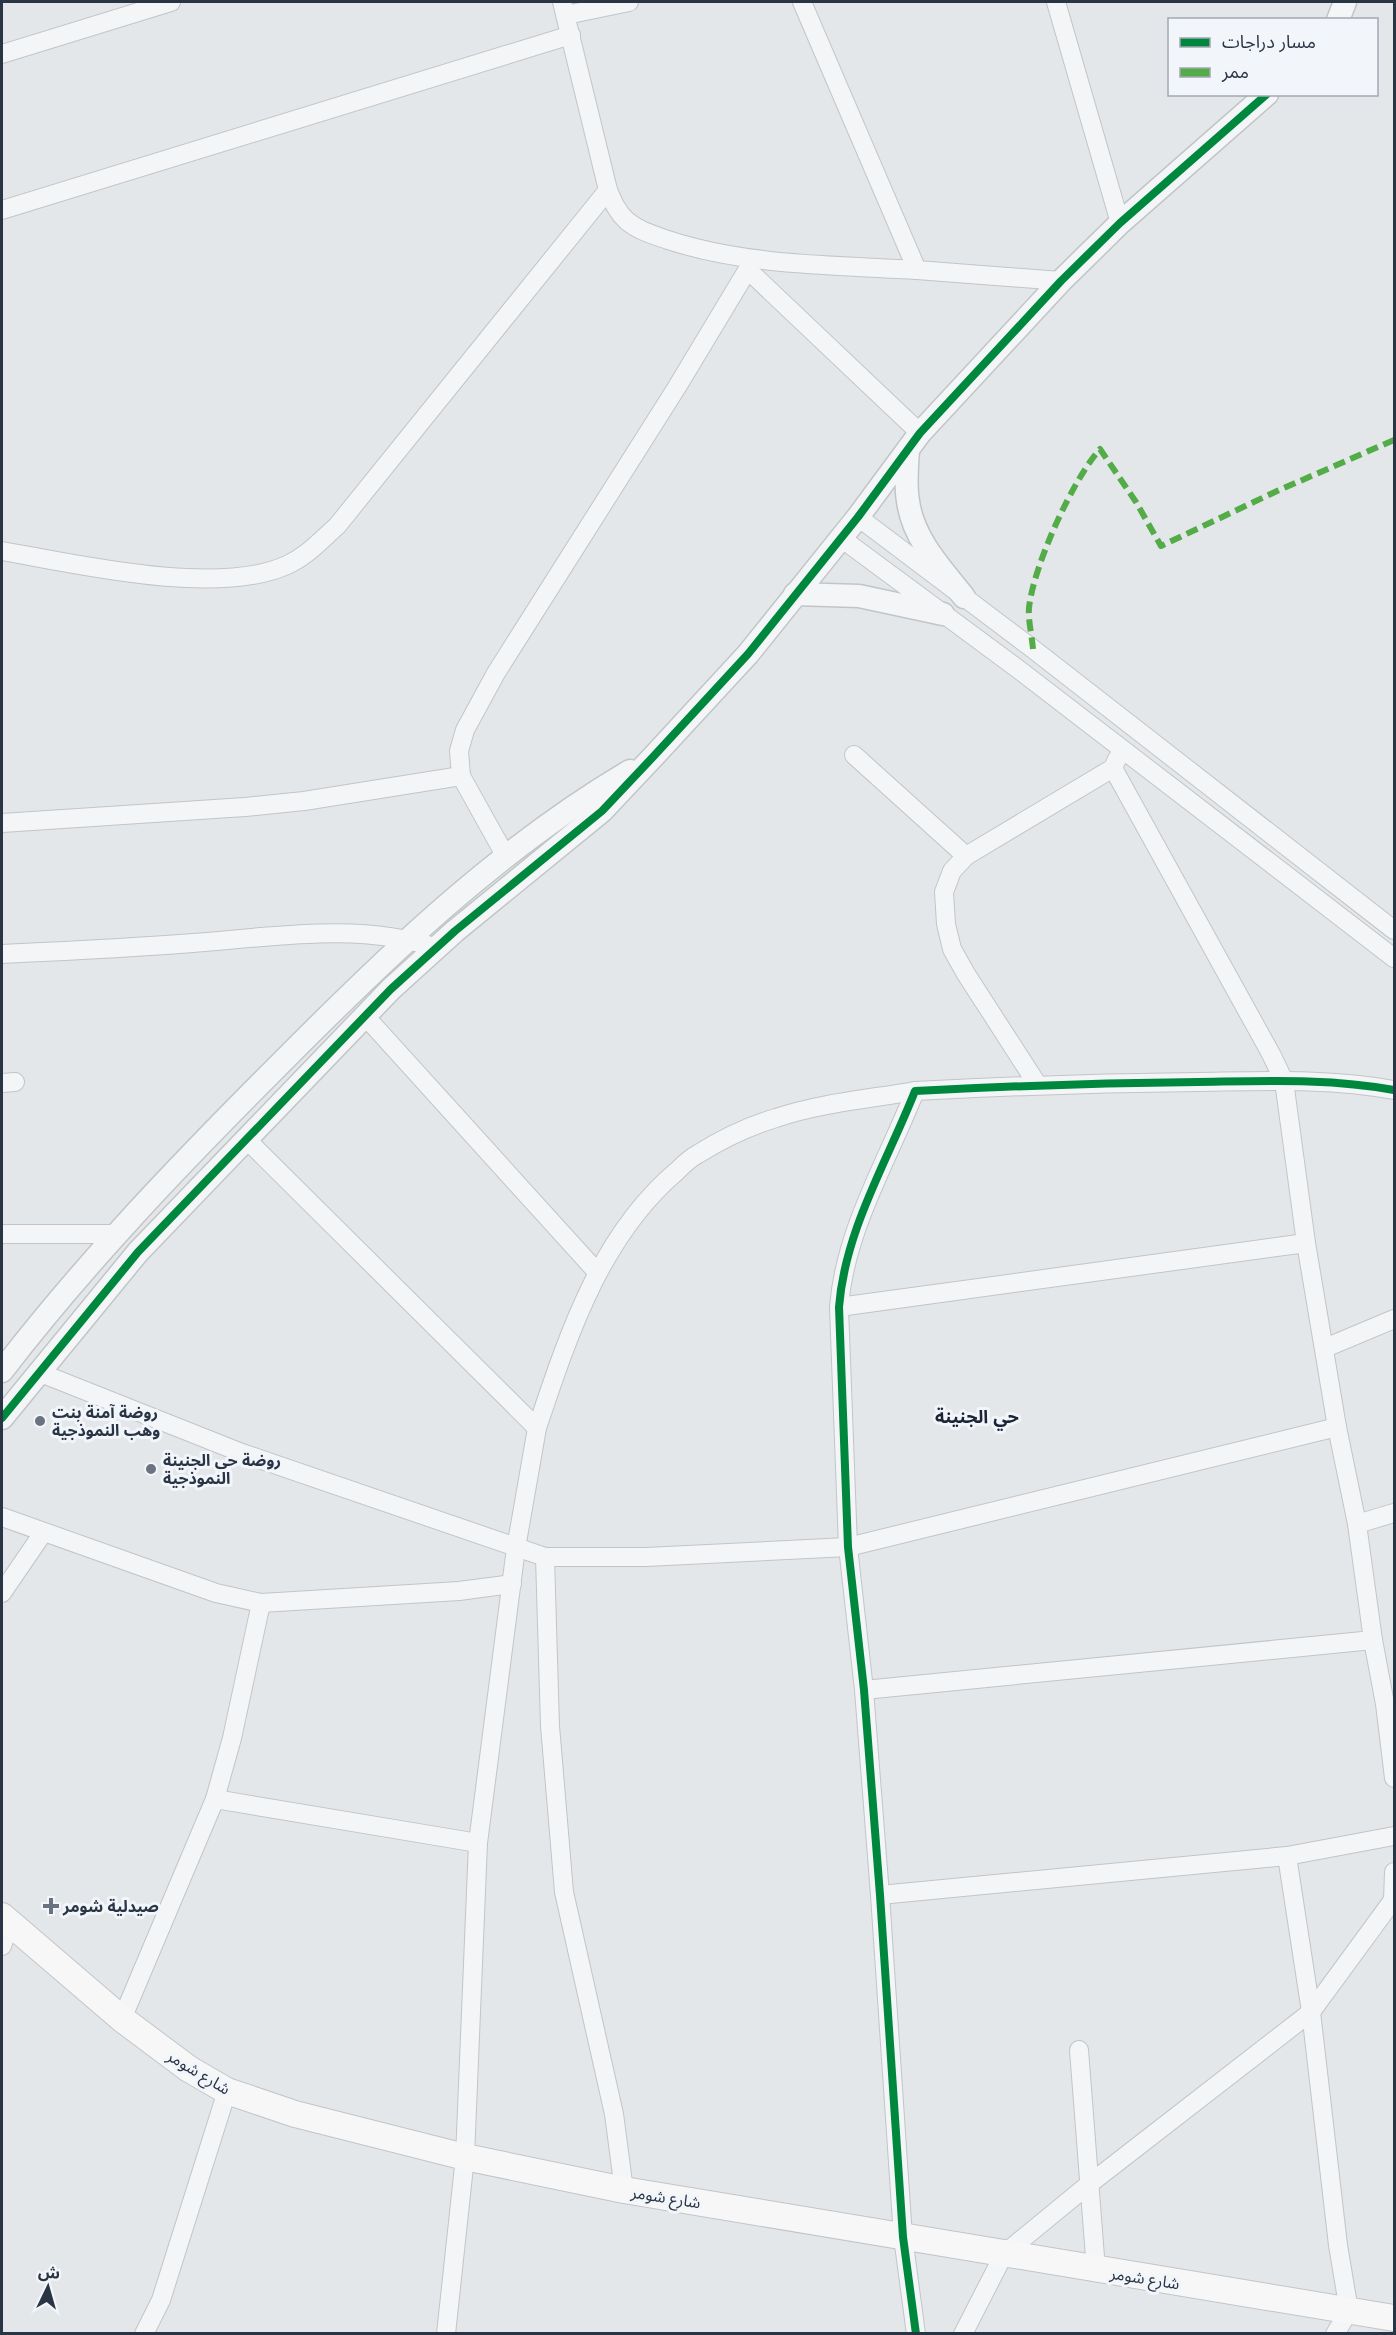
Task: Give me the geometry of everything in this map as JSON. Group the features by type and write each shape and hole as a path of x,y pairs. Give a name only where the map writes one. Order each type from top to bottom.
{"main road":[{"name":"شارع شومر","path":"4,1928 189,2069 227,2091 294,2114 465,2157 624,2190 1395,2318"}],"street":[{"path":"2,54 171,2"},
{"path":"629,2 564,8 608,190 615,207 627,221 646,233 751,265 917,270 1061,281"},
{"path":"802,2 917,270"},
{"path":"1056,2 1120,222"},
{"path":"1339,18 1345,2"},
{"path":"2,210 571,35"},
{"path":"2,1418 138,1252 391,989 437,948 603,811 748,654 858,517 914,441 1061,281 1120,222 1265,96"},
{"path":"2,551 113,571 208,579 234,578 267,572 286,566 305,555 337,526 608,190"},
{"path":"751,265 914,441 908,502 915,527 927,550 964,597"},
{"path":"505,855 461,776 459,751 465,730 496,674 751,265"},
{"path":"858,517 1395,930"},
{"path":"841,538 1121,748 1395,958"},
{"path":"795,594 859,596 943,614"},
{"path":"1037,1084 952,949 946,924 944,892 952,871 966,856 1113,768 1133,727"},
{"path":"854,755 966,856"},
{"path":"2,1371 39,1322 116,1234 235,1109 409,938 505,855 591,794 652,758"},
{"path":"1113,768 1284,1081 1306,1242 1357,1524 1395,1778"},
{"path":"2,823 304,801 461,776"},
{"path":"2,954 281,936 369,935 409,938 437,948"},
{"path":"365,1016 597,1272"},
{"path":"446,2334 465,2157 478,1843 516,1548 537,1428 563,1351 597,1272 640,1208 664,1182 696,1155 736,1133 810,1109 915,1091 1037,1084 1284,1081 1355,1083 1395,1090"},
{"path":"915,1091 859,1218 841,1281 839,1307 848,1547 864,1690 903,2237 916,2334"},
{"path":"246,1139 537,1428"},
{"path":"2,1234 116,1234"},
{"path":"839,1307 1306,1242"},
{"path":"1325,1348 1395,1319"},
{"path":"38,1372 242,1453 545,1557 646,1557 848,1547 1338,1427"},
{"path":"1357,1524 1395,1514"},
{"path":"2,1517 224,1596 261,1603 459,1591 512,1584"},
{"path":"2,1593 43,1533"},
{"path":"545,1557 550,1726 564,1892 614,2114 624,2190"},
{"path":"122,2019 215,1799 232,1738 261,1603"},
{"path":"864,1690 1373,1640"},
{"path":"215,1799 478,1843"},
{"path":"880,1895 1287,1856 1395,1836"},
{"path":"1287,1856 1311,2012 1338,2245 1349,2311 1335,2334"},
{"path":"963,2334 1004,2254 1088,2184 1311,2012 1394,1900 1395,1872"},
{"path":"1079,2050 1096,2270"},
{"path":"144,2334 161,2300 227,2091"}],"marked path":[{"path":"1033,649 1029,608 1038,570 1067,502 1089,463 1100,449 1136,502 1161,546 1277,491 1394,440"}],"cycle path":[{"path":"2,1418 138,1252 391,989 455,931 602,811 652,758 748,654 858,517 920,433 1061,281 1120,223 1265,96"},
{"path":"916,2334 903,2237 864,1690 848,1547 839,1307 849,1251 858,1224 915,1091 1092,1084 1272,1081 1321,1082 1394,1090"}],"place":[{"name":"روضة آمنة بنت وهب النموذجية","path":"40,1421"},
{"name":"روضة حي الجنينة النموذجية","path":"151,1469"},
{"name":"صيدلية شومر","path":"51,1906"}],"district":[{"name":"حي الجنينة","path":"977,1417"}]}
